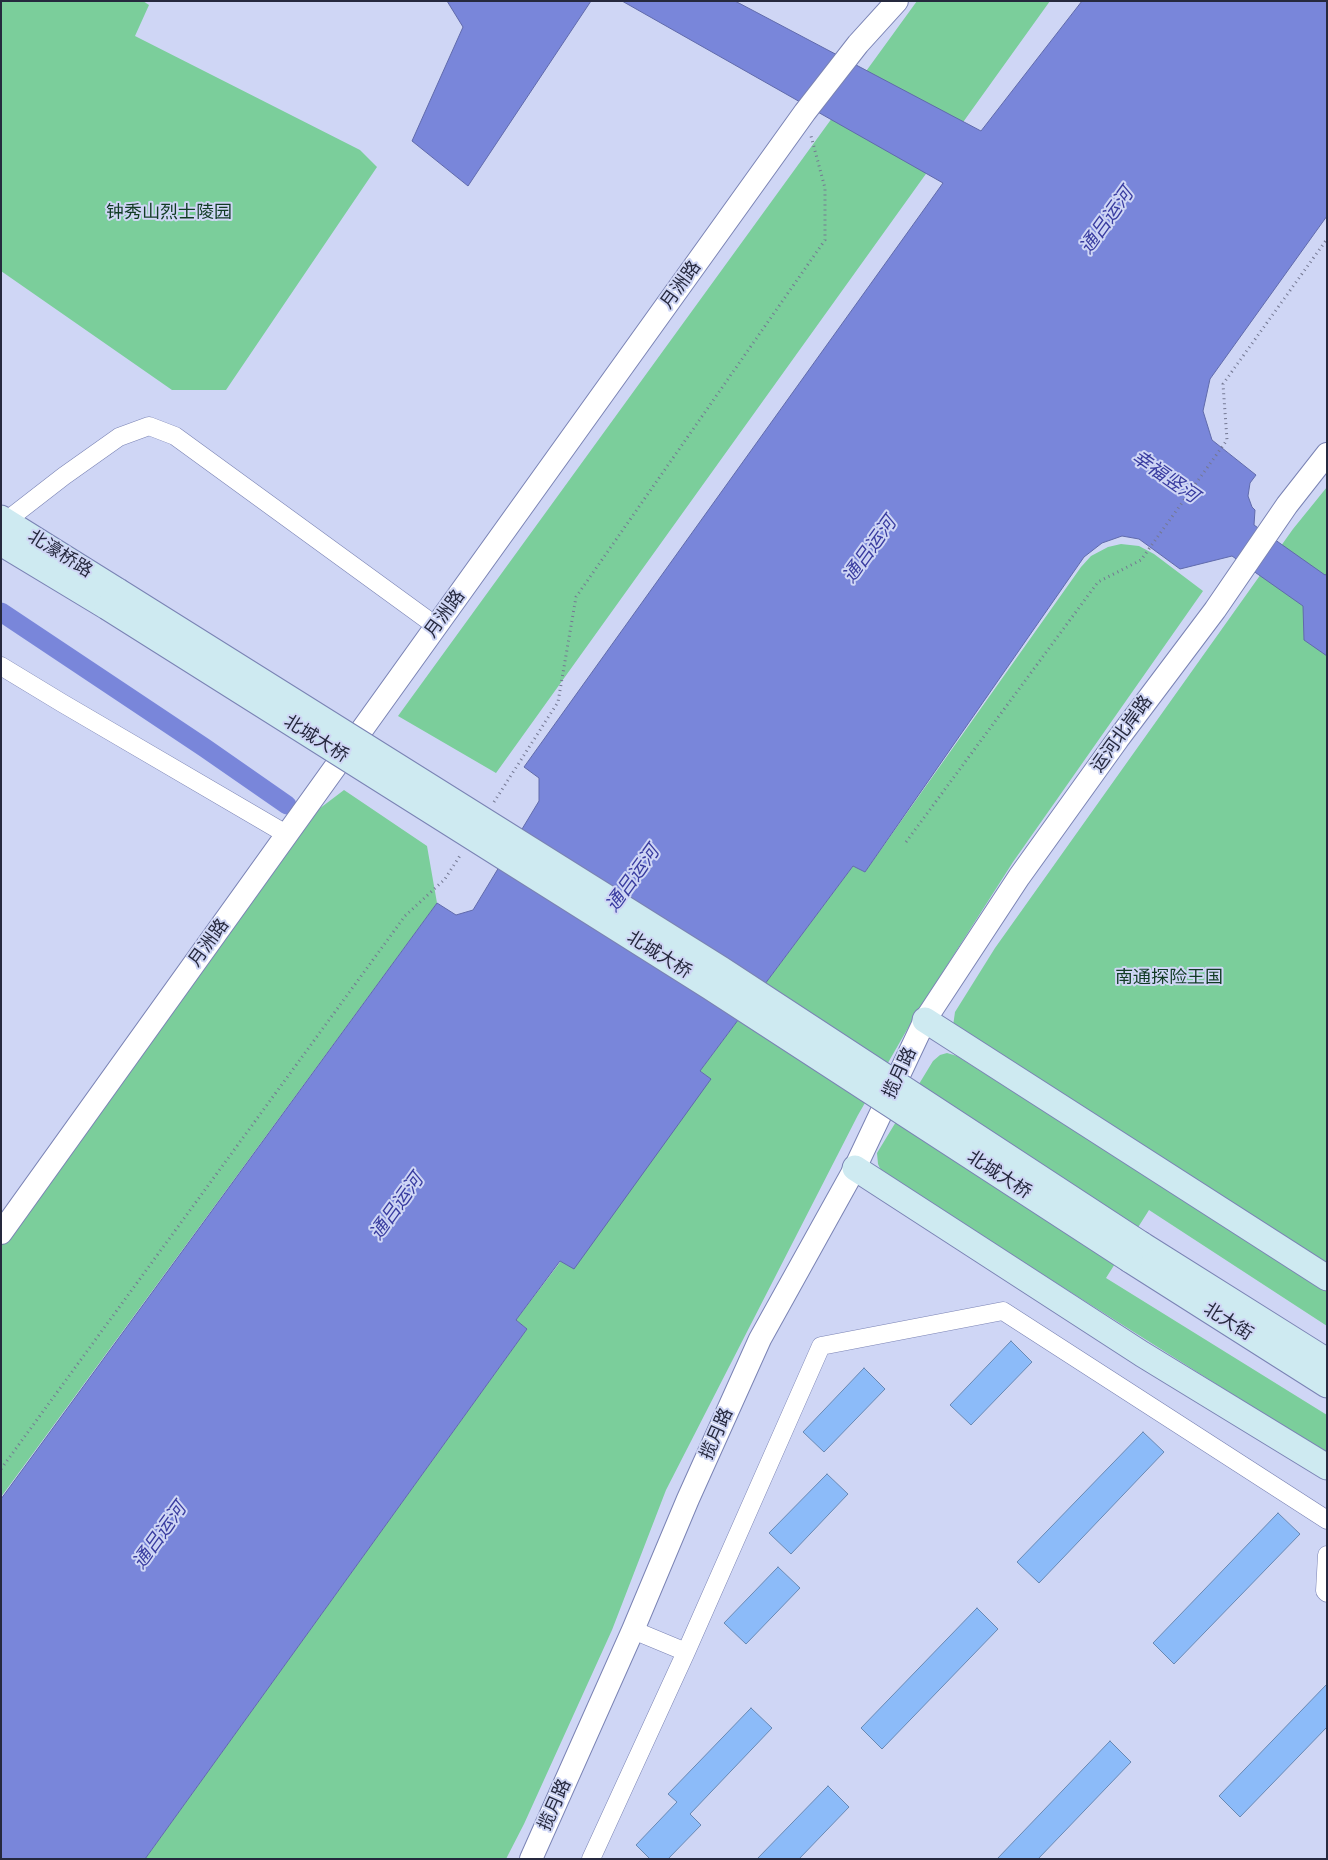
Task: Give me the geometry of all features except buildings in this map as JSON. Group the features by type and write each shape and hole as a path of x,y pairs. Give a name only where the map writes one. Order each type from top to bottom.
{"main road":[{"name":"北濠桥路","path":"3,527 112,599"},
{"name":"北城大桥","path":"112,599 710,987 1136,1252"},
{"path":"925,1020 1327,1278"},
{"path":"855,1168 1142,1354 1327,1467"},
{"name":"北大街","path":"1136,1252 1327,1361"},
{"name":"北大街","path":"1136,1252 1327,1384"}],"street":[{"name":"月洲路","path":"1,1233 805,112 858,44 897,1"},
{"path":"3,527 64,476 119,437 149,426 175,436 436,626"},
{"name":"运河北岸路","path":"925,1020 1019,877 1118,739 1215,610 1287,505 1327,454"},
{"path":"1,666 286,834"},
{"name":"揽月路","path":"531,1859 760,1338 855,1168 925,1020"},
{"path":"591,1859 686,1652 821,1346 1003,1311 1327,1520"},
{"path":"1327,1555 1324,1591 1327,1592"},
{"path":"633,1630 686,1652"}],"path":[{"path":"906,842 1098,582 1141,560 1227,440 1223,384 1327,239"}],"green space":[{"name":"钟秀山烈士陵园","path":"1,1 143,1 149,5 135,36 360,150 377,167 226,390 172,390 1,271"},
{"path":"917,1 1050,1 496,773 398,716"},
{"name":"南通探险王国","path":"1327,487 1327,1270 953,1026 955,1012 995,948 1293,529"},
{"path":"1121,544 1139,546 1154,554 1203,591 1013,862 916,1014 858,1115 666,1490 612,1630 524,1824 506,1859 145,1859 527,1329 516,1320 561,1261 573,1268 710,1079 700,1071 853,866 865,872 1081,567 1091,556 1108,547"},
{"path":"344,790 427,846 437,903 1,1497 1,1233 286,834"},
{"path":"947,1053 957,1056 1327,1291 1327,1326 1149,1210 1106,1278 1327,1415 1327,1454 882,1173 878,1164 877,1153 933,1061 940,1055"}],"water":[{"path":"447,1 591,1 468,186 412,141 463,27"},
{"path":"622,1 735,1 981,131 1082,1 1327,1 1327,216 1210,379 1203,411 1212,440 1256,475 1250,483 1248,496 1255,510 1254,525 1325,575 1327,574 1327,656 1304,640 1303,606 1232,556 1180,569 1139,539 1122,536 1102,543 1084,557 865,872 853,866 700,1071 711,1079 574,1269 560,1261 516,1320 527,1329 145,1859 1,1859 1,1499 437,903 456,915 473,910 539,801 539,778 524,767 943,183"}],"waterway":[{"path":"1,612 287,805"}],"water label":[{"name":"通吕运河","path":"1107,221"},
{"name":"幸福竖河","path":"1165,477"},
{"name":"通吕运河","path":"870,550"},
{"name":"通吕运河","path":"633,879"},
{"name":"通吕运河","path":"397,1207"},
{"name":"通吕运河","path":"160,1536"}]}
